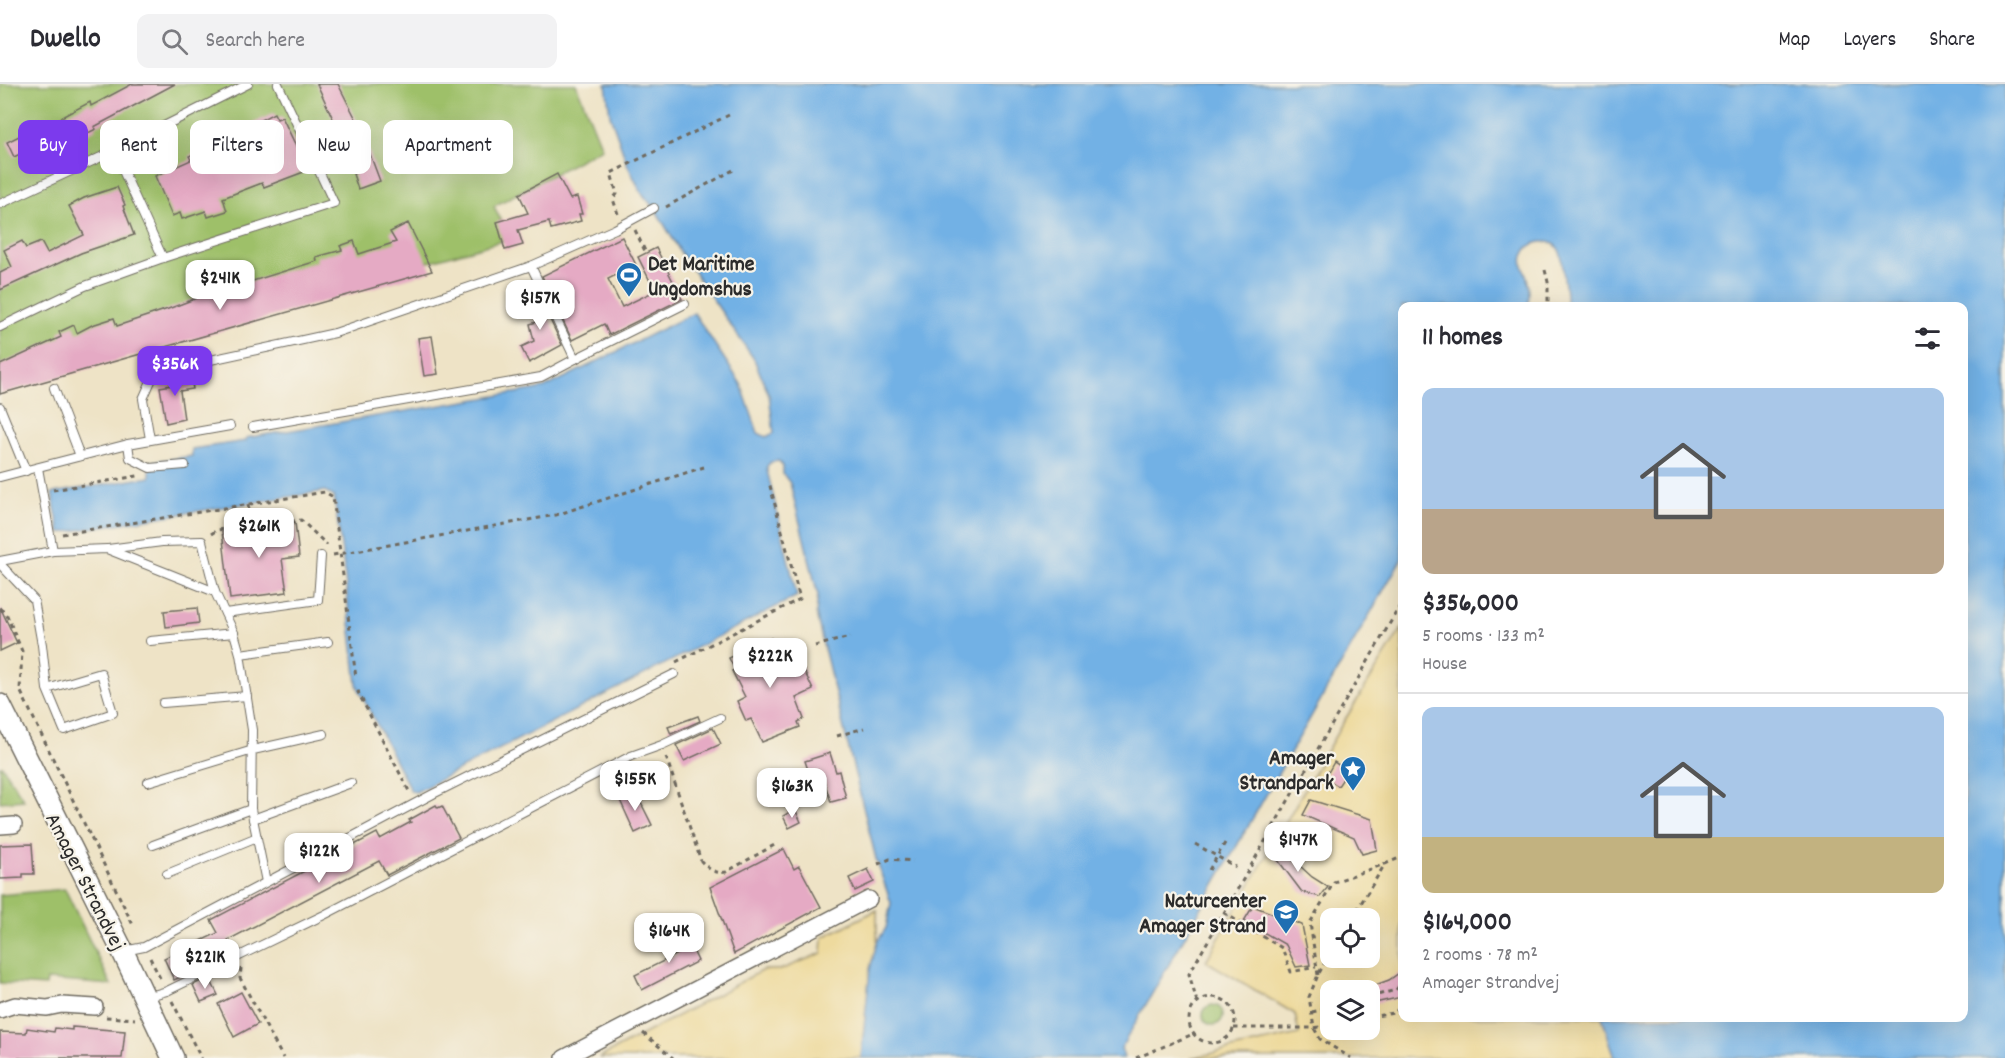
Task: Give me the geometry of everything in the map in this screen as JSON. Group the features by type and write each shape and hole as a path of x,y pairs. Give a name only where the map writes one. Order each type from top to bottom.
{"street":[{"name":"Amager Strandvej","path":"0,705 173,1058"},
{"path":"564,1058 869,899"},
{"path":"0,1010 15,1005 47,1008 62,1005 95,1007"}],"lane":[{"path":"176,120 248,84"},
{"path":"0,327 85,286 163,258 334,203 278,84"},
{"path":"0,204 100,158"},
{"path":"125,174 163,258"},
{"path":"150,439 143,399 155,372 335,333 531,266 655,210"},
{"path":"531,266 575,358"},
{"path":"253,427 541,377 686,304"},
{"path":"54,388 80,456"},
{"path":"0,407 26,471"},
{"path":"0,477 150,439 230,426"},
{"path":"128,444 130,458 150,468 185,465"},
{"path":"38,468 53,551"},
{"path":"47,689 101,673 113,713 64,730 47,689 34,600 0,563 53,551 203,541 215,592 234,633 240,654 252,730 251,809 266,882"},
{"path":"107,549 215,592"},
{"path":"225,613 318,600 321,556"},
{"path":"150,641 234,633"},
{"path":"240,654 328,642"},
{"path":"123,952 144,947 433,794 674,674"},
{"path":"164,703 247,696"},
{"path":"144,997 167,992 324,915 621,761 720,718"},
{"path":"148,782 253,750 324,734"},
{"path":"253,819 351,783"},
{"path":"153,845 251,809"},
{"path":"167,874 256,837"}],"path":[{"path":"646,253 613,199 618,194 611,173 731,114"},
{"path":"655,210 735,169"},
{"path":"1545,270 1548,282 1548,302"},
{"path":"338,554 556,515 704,467"},
{"path":"53,490 140,476"},
{"path":"674,663 800,599 769,482"},
{"path":"61,535 325,492 333,497 338,554 356,678"},
{"path":"248,505 252,525"},
{"path":"203,541 217,530 301,520 338,554"},
{"path":"0,609 6,613 22,651 20,690 144,947 201,1058"},
{"path":"1197,1002 1189,974 1398,609"},
{"path":"815,646 850,637"},
{"path":"360,692 358,692 412,796"},
{"path":"837,736 864,728"},
{"path":"662,745 701,861 706,867 719,873 726,872 778,843"},
{"path":"1209,870 1226,843"},
{"path":"1195,844 1236,867"},
{"path":"878,864 890,859 914,861"},
{"path":"1318,975 1310,923 1334,882 1398,859"},
{"path":"1358,908 1385,864"},
{"path":"1224,913 1282,948 1291,972 1317,967"},
{"path":"238,957 242,964 240,978 283,1058"},
{"path":"1322,968 1309,996 1314,1028 1320,1039 1351,1058"},
{"path":"1380,994 1398,987"},
{"path":"1208,997 1216,997 1230,1006 1234,1013 1233,1028 1222,1041 1206,1043 1193,1034 1189,1027 1190,1011 1197,1002 1208,997"},
{"path":"95,1007 106,1017 155,1020"},
{"path":"1312,1012 1320,1010"},
{"path":"1394,1013 1398,1010"},
{"path":"1380,1015 1398,1012"},
{"path":"638,1020 644,1035 673,1058"},
{"path":"1233,1028 1320,1027"},
{"path":"1136,1058 1193,1034"}],"green space":[{"path":"0,84 576,84 602,148 494,206 509,239 0,384"},
{"path":"0,766 2,766 24,800 0,802"},
{"path":"65,889 111,985 47,980 46,986 0,983 0,895"},
{"path":"1213,1005 1220,1008 1223,1015 1220,1022 1213,1025 1206,1022 1203,1015 1206,1008"}],"sand":[{"name":"Amager Strandpark","path":"1398,634 1398,1022 1604,1022 1615,1058 1191,1058 1299,1034 1295,1014 1206,961 1341,726"},
{"path":"877,910 877,942 870,969 861,1058 599,1058 763,970 780,970 822,953 823,937"}],"water":[{"path":"606,84 2005,84 2005,1058 1615,1058 1604,1022 1968,1022 1968,302 1566,302 1561,254 1556,246 1547,242 1532,245 1522,259 1529,285 1528,302 1398,302 1398,565 1121,1048 1124,1058 861,1058 870,969 877,942 886,928 891,903 876,859 823,644 816,613 818,595 790,483 783,474 783,466 779,461 771,462 767,470 797,596 416,792 411,791 357,684 334,497 325,491 60,533 52,493 150,477 150,462 192,456 192,449 544,388 694,313 741,384 758,433 766,437 774,433 769,395 754,359 681,253 657,212 641,192 628,166 610,115"}],"building":[{"path":"132,84 175,84 107,120 100,120 100,124 94,127 96,129 88,133 88,120 56,120 90,102 91,106"},
{"path":"317,84 338,84 356,120 333,120"},
{"path":"274,113 277,119 282,117 283,120 260,120"},
{"path":"284,121 296,146 296,174 298,174 264,187 262,183 223,198 227,211 208,217 206,211 182,219 180,213 172,216 155,176 178,174 178,166 190,160 190,174 284,174"},
{"path":"18,136 18,155 14,157 7,142"},
{"path":"371,157 380,181 358,189 353,174 371,174"},
{"path":"557,174 570,199 577,197 582,214 579,214 581,221 551,229 549,222 518,230 523,245 505,250 497,222 528,213 519,194"},
{"path":"117,187 134,235 81,253 0,290 0,273 12,267 4,250 22,241 26,248 41,242 47,253 84,235 69,206 84,198"},
{"path":"408,223 432,271 0,394 0,365 61,337 59,332 74,325 77,333 114,318 117,326 245,280 246,283 317,261 316,257 342,250 340,246 354,241 359,254 396,242 390,232"},
{"path":"622,237 636,265 608,279 622,307 655,291 638,257 656,248 682,299 609,335 604,324 572,340 542,276"},
{"path":"532,282 562,345 529,363 521,347 534,341 530,324 540,321 525,284"},
{"path":"432,336 438,374 424,376 418,338"},
{"path":"190,372 193,389 180,391 184,419 166,423 160,387 173,385 171,375"},
{"path":"295,522 299,557 282,559 287,592 230,599 222,531"},
{"path":"0,607 17,643 0,651"},
{"path":"197,608 199,623 166,627 164,611"},
{"path":"771,638 776,648 780,645 792,671 802,666 813,690 796,698 804,719 798,722 800,727 762,742 751,719 746,721 737,701 745,697 732,671 735,670 729,658"},
{"path":"698,716 700,721 671,734 668,727"},
{"path":"713,728 721,744 684,761 676,745"},
{"path":"830,753 836,772 839,771 846,798 831,802 824,781 813,785 805,761"},
{"path":"1334,762 1348,771 1338,786 1325,778"},
{"path":"635,791 652,825 635,833 619,798"},
{"path":"1311,800 1372,819 1377,850 1362,854 1354,837 1303,815"},
{"path":"436,805 438,808 442,806 459,838 387,875 379,861 228,940 234,952 174,980 164,958 218,933 211,920 377,833 380,839"},
{"path":"795,809 801,822 789,828 783,816"},
{"path":"1274,842 1312,877 1328,887 1320,897 1302,892 1268,847"},
{"path":"32,844 34,874 23,874 23,878 0,879 0,845"},
{"path":"784,849 794,869 799,866 821,907 734,954 710,887"},
{"path":"868,869 874,882 855,891 849,878"},
{"name":"Naturcenter Amager Strand","path":"1253,906 1302,925 1310,965 1296,967 1286,945 1244,921"},
{"path":"685,934 698,961 642,990 635,975 678,954 672,940"},
{"path":"1398,974 1398,998 1380,1002 1380,983"},
{"path":"209,977 218,995 201,1002 193,985"},
{"path":"241,992 258,1024 234,1037 218,1004"},
{"path":"72,1027 125,1031 122,1058 0,1058 0,1032 26,1033 27,1028 54,1032 55,1028 72,1030"}],"place":[{"name":"Det Maritime Ungdomshus","path":"629,298"},
{"name":"Amager Strandpark","path":"1353,792"},
{"name":"Naturcenter Amager Strand","path":"1286,935"}]}
